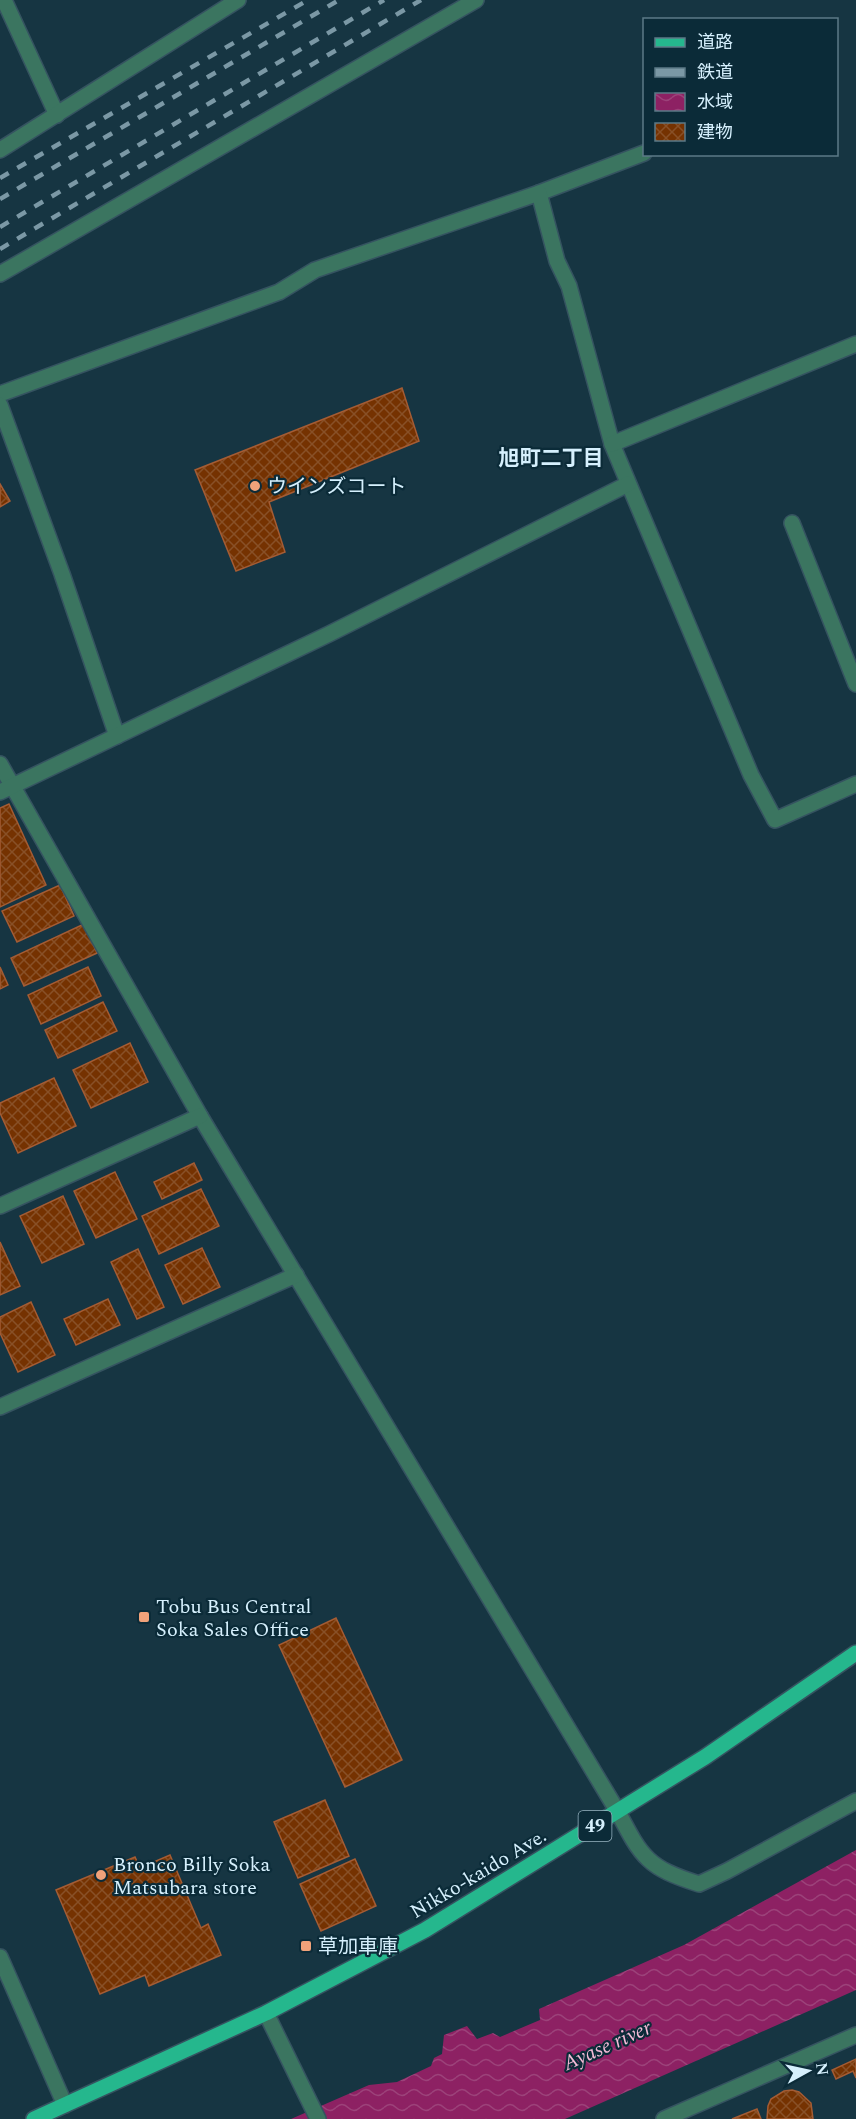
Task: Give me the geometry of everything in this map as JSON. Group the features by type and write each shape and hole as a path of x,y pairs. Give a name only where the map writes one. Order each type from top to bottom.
{"main road":[{"name":"Nikko-kaido Ave.","path":"34,2119 266,2013 425,1930 705,1757 856,1653"}],"street":[{"path":"4,0 57,115"},
{"path":"0,150 238,0"},
{"path":"0,274 476,0"},
{"path":"0,394 279,292 315,270 539,193 643,154"},
{"path":"539,193 557,261 569,286 612,444 751,775 776,820 856,784"},
{"path":"612,444 856,344"},
{"path":"0,405 62,574 117,736"},
{"path":"7,789 339,629 628,484"},
{"path":"792,523 856,684"},
{"path":"0,764 7,789 200,1116 618,1812 638,1850 667,1873 699,1884 727,1872 856,1801"},
{"path":"0,1206 200,1116"},
{"path":"0,1407 296,1275"},
{"path":"0,1957 65,2105"},
{"path":"266,2013 318,2119"},
{"path":"664,2119 856,2035"}],"water":[{"name":"Ayase river","path":"856,1850 856,1990 565,2119 291,2119 369,2085 397,2082 431,2066 434,2058 442,2054 444,2035 467,2026 477,2039 493,2033 500,2037 540,2020 539,2009 684,1945"}],"building":[{"name":"ウインズコート","path":"402,388 419,441 269,502 285,552 236,571 195,470"},
{"path":"0,484 10,501 0,507"},
{"path":"9,804 46,885 0,907 0,808"},
{"path":"60,885 74,916 17,942 2,911"},
{"path":"84,924 97,953 24,986 11,958"},
{"path":"0,967 8,985 0,989"},
{"path":"88,967 101,996 41,1024 28,995"},
{"path":"103,1002 117,1031 58,1058 45,1030"},
{"path":"130,1043 148,1082 91,1108 73,1070"},
{"path":"54,1078 76,1126 18,1153 0,1113 0,1103"},
{"path":"194,1163 202,1180 162,1199 154,1182"},
{"path":"115,1172 137,1219 96,1238 74,1191"},
{"path":"201,1189 219,1226 159,1254 142,1216"},
{"path":"63,1196 84,1244 42,1263 20,1216"},
{"path":"0,1242 20,1286 0,1295"},
{"path":"202,1248 220,1287 183,1304 165,1265"},
{"path":"138,1249 164,1307 137,1319 111,1262"},
{"path":"108,1299 120,1325 76,1345 64,1319"},
{"path":"31,1302 55,1355 18,1372 0,1333 0,1317"},
{"path":"336,1618 402,1760 345,1787 279,1645"},
{"path":"325,1800 349,1856 298,1878 274,1822"},
{"path":"170,1855 201,1928 208,1924 221,1955 149,1986 145,1975 100,1994 56,1890 135,1857 140,1868"},
{"path":"355,1859 376,1906 321,1931 300,1884"},
{"path":"856,2059 856,2078 853,2071 836,2079 832,2070"},
{"path":"784,2091 799,2092 811,2103 813,2119 767,2119 771,2099"},
{"path":"757,2109 761,2119 732,2119"}],"railway":[{"path":"0,178 308,0"},
{"path":"0,199 339,0"},
{"path":"0,227 384,0"},
{"path":"0,249 421,0"}],"place":[{"name":"ウインズコート","path":"255,486"},
{"name":"Tobu Bus Central Soka Sales Office","path":"144,1617"},
{"name":"Bronco Billy Soka Matsubara store","path":"101,1875"},
{"name":"草加車庫","path":"306,1946"}],"district":[{"name":"旭町二丁目","path":"551,458"}]}
